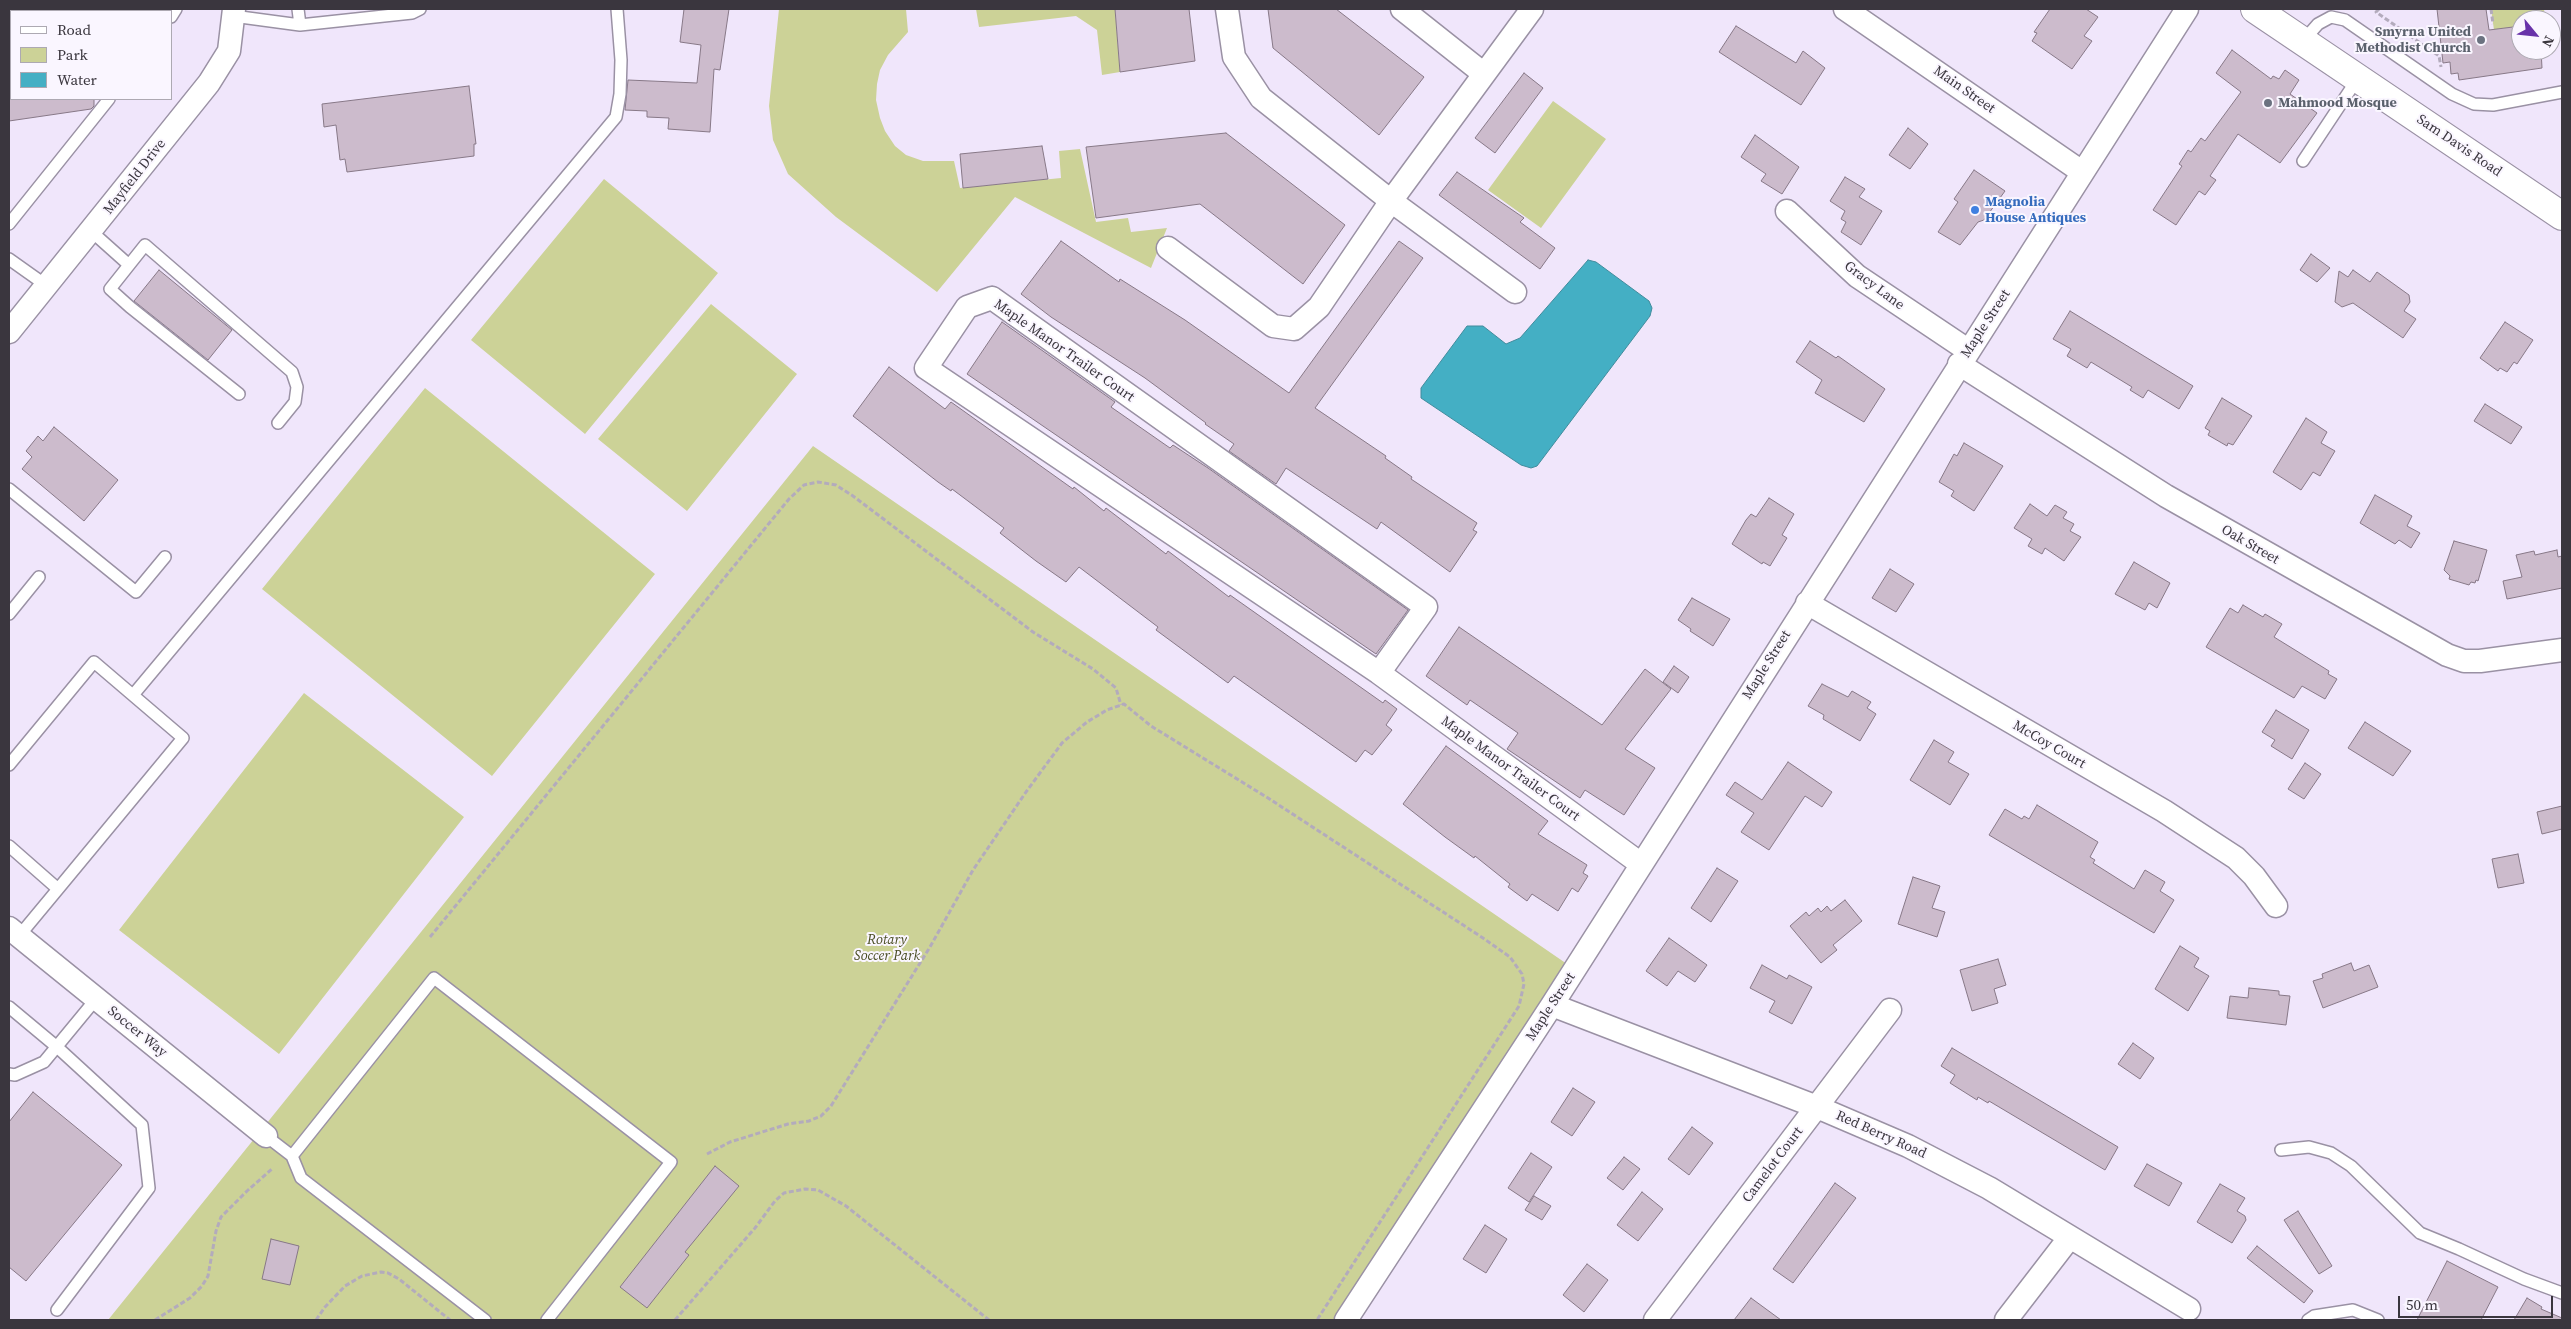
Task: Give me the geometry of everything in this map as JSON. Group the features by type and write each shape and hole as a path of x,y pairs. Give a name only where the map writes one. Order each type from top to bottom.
{"street":[{"path":"1227,9 1234,57 1261,98 1391,202 1515,292"},
{"path":"1402,9 1484,74"},
{"path":"1168,248 1273,326 1294,330 1319,307 1391,202 1532,9"},
{"name":"Main Street","path":"1846,9 2082,172"},
{"name":"Maple Street","path":"1346,1320 1552,1005 1806,603 2188,9"},
{"name":"Sam Davis Road","path":"2255,9 2562,216"},
{"name":"Mayfield Drive","path":"9,332 209,83 229,50 234,13"},
{"name":"Gracy Lane","path":"1787,211 1857,276 1964,358"},
{"name":"Maple Manor Trailer Court","path":"1379,673 1426,607 992,298 967,307 926,368 1379,673 1641,864"},
{"name":"Oak Street","path":"1964,358 2166,496 2447,655 2464,661 2480,661 2562,650"},
{"name":"McCoy Court","path":"1806,603 2164,811 2236,858 2254,876 2276,906"},
{"name":"Soccer Way","path":"14,932 266,1136"},
{"name":"Red Berry Road","path":"1552,1005 1817,1107 1948,1165 2188,1309"},
{"name":"Camelot Court","path":"1655,1320 1890,1010"},
{"path":"2006,1320 2070,1237"}],"lane":[{"path":"298,9 300,25"},
{"path":"234,13 300,25 412,13 420,9"},
{"path":"133,695 616,117 620,94 621,60 616,9"},
{"path":"2302,41 2318,24 2331,17 2344,20 2445,89 2474,104 2493,105 2562,92"},
{"path":"2303,161 2358,78"},
{"path":"9,224 108,100"},
{"path":"91,231 129,265"},
{"path":"239,394 110,289 145,245 292,372 297,387 295,402 278,423"},
{"path":"9,259 47,286"},
{"path":"9,489 136,592 165,556"},
{"path":"9,614 39,577"},
{"path":"9,765 94,662 183,738 58,889 14,932"},
{"path":"9,846 58,889"},
{"path":"292,1156 434,978 671,1162 546,1320"},
{"path":"9,1074 15,1075 44,1062 96,999"},
{"path":"9,1007 57,1047 142,1125 150,1188 57,1310"},
{"path":"266,1136 292,1156 301,1178 485,1320"},
{"path":"2281,1150 2309,1147 2331,1153 2351,1166 2420,1233 2460,1248 2524,1279 2562,1293"},
{"path":"2308,1320 2314,1316 2353,1310 2378,1320"}],"path":[{"path":"2379,9 2376,12 2439,56 2445,89"},
{"path":"2491,9 2493,24"},
{"path":"430,937 789,499 804,485 818,482 836,485 854,496 1034,632 1093,669 1116,688 1121,705"},
{"path":"706,1154 730,1142 821,1116 831,1106 930,947 973,870 1026,792 1062,743 1087,722 1124,704 1151,726 1268,798 1483,938 1510,957 1522,974 1524,984 1519,1006 1317,1320"},
{"path":"155,1320 190,1298 202,1286 208,1276 216,1231 221,1217 247,1190 273,1168"},
{"path":"674,1320 755,1228 775,1201 784,1193 805,1190 818,1190 846,1206 989,1320"},
{"path":"316,1320 325,1306 344,1286 362,1276 380,1272 388,1273 399,1279 450,1320"}],"green space":[{"path":"779,9 906,9 908,32 888,55 880,70 877,84 876,100 880,118 885,131 895,146 906,155 923,161 954,161 960,188 1061,178 1059,151 1080,149 1096,222 1128,218 1131,232 1167,228 1151,268 1015,197 937,292 836,217 788,174 773,140 769,106"},
{"path":"976,9 1115,9 1120,72 1102,75 1097,30 1076,16 979,27"},
{"path":"2491,9 2544,9 2511,10 2511,27 2494,30"},
{"path":"1553,101 1606,139 1541,228 1488,190"},
{"path":"604,179 718,273 585,434 471,340"},
{"path":"711,304 797,374 687,511 598,439"},
{"path":"425,388 655,574 492,776 262,589"},
{"name":"Rotary Soccer Park","path":"813,446 1567,964 1338,1320 108,1320"},
{"path":"304,693 464,817 279,1054 119,930"}],"water":[{"path":"1588,260 1596,262 1649,301 1652,308 1650,316 1537,466 1531,468 1521,465 1421,398 1421,388 1467,326 1483,326 1506,344 1520,338"}],"building":[{"path":"684,9 729,9 720,70 714,69 710,132 668,129 669,118 647,117 647,111 625,110 628,80 697,83 701,45 680,42"},
{"path":"1115,9 1189,9 1195,61 1120,72"},
{"path":"1268,9 1336,9 1424,77 1379,135 1273,48"},
{"path":"2050,9 2086,9 2098,17 2084,36 2092,41 2072,69 2032,41 2037,33 2034,32"},
{"name":"Smyrna United Methodist Church","path":"2437,9 2486,9 2489,30 2511,27 2511,60 2542,60 2542,68 2459,80 2458,73 2451,74 2450,62 2443,63"},
{"path":"1736,26 1796,63 1803,51 1825,68 1801,105 1719,52"},
{"name":"Mahmood Mosque","path":"2232,50 2271,79 2273,76 2279,79 2285,70 2299,80 2290,94 2317,113 2280,163 2238,134 2210,176 2216,180 2205,195 2199,191 2176,225 2153,210 2182,166 2179,164 2188,150 2191,152 2201,138 2205,141 2241,92 2216,73"},
{"path":"1524,73 1543,88 1495,153 1475,138"},
{"path":"469,86 476,144 474,144 474,156 347,172 345,159 340,160 336,125 324,127 322,104"},
{"path":"9,99 94,100 94,106 91,109 9,121"},
{"path":"1908,128 1928,144 1910,169 1889,155"},
{"path":"1226,133 1345,225 1303,284 1200,204 1096,218 1086,147"},
{"path":"1755,135 1799,167 1782,194 1761,181 1766,174 1741,157"},
{"path":"1042,146 1048,179 963,188 960,154"},
{"name":"Magnolia House Antiques","path":"1974,170 2005,191 1984,220 1978,222 1960,245 1938,232 1958,202 1954,199"},
{"path":"1457,172 1524,218 1520,222 1555,248 1540,269 1439,195"},
{"path":"1845,177 1865,189 1859,197 1882,211 1861,245 1841,232 1846,222 1841,219 1845,211 1830,201"},
{"path":"1061,241 1119,282 1120,279 1185,320 1289,393 1399,241 1423,258 1315,408 1386,456 1385,458 1412,477 1411,479 1477,523 1473,530 1477,532 1450,572 1381,522 1377,529 1286,468 1276,484 1229,451 1234,444 1206,423 1145,378 1051,317 1021,294"},
{"path":"2311,254 2330,268 2317,282 2300,270"},
{"path":"159,270 232,330 208,360 134,301"},
{"path":"2353,270 2370,282 2377,272 2409,295 2410,302 2404,311 2416,319 2403,338 2353,303 2342,307 2335,302 2339,271 2348,277"},
{"path":"2070,311 2193,386 2179,409 2148,390 2143,398 2130,390 2132,387 2091,362 2087,368 2067,356 2071,349 2053,339"},
{"path":"1002,322 1115,402 1111,407 1170,448 1173,445 1208,468 1408,610 1376,654 967,374"},
{"path":"2505,322 2533,340 2517,364 2514,362 2507,372 2500,368 2498,371 2480,358"},
{"path":"1810,341 1836,358 1838,356 1885,389 1864,422 1815,393 1822,380 1796,362"},
{"path":"889,367 945,409 951,402 1073,489 1074,487 1104,511 1106,508 1166,554 1168,551 1229,597 1230,595 1383,703 1385,700 1397,709 1386,725 1392,730 1372,755 1365,750 1356,762 1234,676 1228,683 1156,630 1158,627 1079,567 1066,582 1036,561 1000,533 1004,528 952,489 951,491 938,482 853,416"},
{"path":"2222,398 2252,416 2233,445 2228,443 2227,446 2208,435 2210,431 2205,428"},
{"path":"2485,404 2522,427 2511,444 2474,421"},
{"path":"2306,418 2327,432 2321,443 2335,451 2320,476 2313,472 2301,490 2273,472"},
{"path":"54,427 118,480 84,521 22,469 32,457 26,451 38,436 43,441"},
{"path":"1964,443 2003,466 1974,511 1951,496 1954,491 1939,482 1954,454 1957,456"},
{"path":"2375,495 2412,516 2407,526 2420,533 2411,548 2399,540 2395,544 2360,523"},
{"path":"1769,498 1794,514 1782,535 1787,538 1770,566 1763,562 1762,564 1732,544 1746,520 1751,514 1756,517"},
{"path":"2030,504 2047,516 2055,505 2067,512 2063,518 2074,524 2070,531 2081,537 2064,561 2045,548 2042,554 2028,546 2032,539 2014,528"},
{"path":"2454,541 2487,550 2478,581 2476,580 2475,583 2471,582 2469,585 2449,579 2450,576 2444,570"},
{"path":"2557,550 2558,557 2562,556 2562,588 2507,599 2503,581 2522,577 2516,555 2534,551 2535,555"},
{"path":"2134,562 2170,583 2157,608 2149,603 2145,610 2115,594"},
{"path":"1890,569 1914,584 1896,612 1872,598"},
{"path":"1692,598 1730,619 1713,646 1690,631 1691,629 1678,620"},
{"path":"2243,605 2263,617 2265,614 2282,624 2274,637 2329,671 2328,674 2337,679 2325,699 2302,686 2294,698 2206,647 2230,608 2238,613"},
{"path":"1459,627 1602,725 1645,669 1671,689 1625,749 1655,768 1624,815 1585,790 1580,798 1507,749 1518,733 1470,700 1467,705 1426,676"},
{"path":"1674,666 1689,677 1678,693 1663,682"},
{"path":"1822,684 1848,697 1852,691 1871,702 1867,708 1876,714 1860,741 1823,719 1824,715 1808,706"},
{"path":"2276,710 2309,730 2292,759 2271,746 2275,740 2262,732"},
{"path":"2365,722 2411,751 2393,776 2348,748"},
{"path":"1934,740 1954,752 1948,762 1969,774 1950,805 1910,780"},
{"path":"1446,746 1548,821 1538,834 1587,865 1583,873 1588,876 1578,892 1572,888 1558,911 1532,894 1527,901 1508,887 1510,884 1475,856 1474,858 1403,804"},
{"path":"1788,762 1832,792 1822,807 1805,796 1769,850 1741,832 1754,813 1726,795 1735,782 1762,800"},
{"path":"2305,763 2321,774 2304,799 2288,789"},
{"path":"2037,805 2098,842 2090,857 2095,860 2093,863 2134,889 2145,870 2165,882 2160,891 2174,900 2154,933 1989,835 2005,809 2022,819 2024,816 2029,819"},
{"path":"2562,806 2562,829 2542,834 2537,812"},
{"path":"2518,854 2524,883 2498,888 2492,859"},
{"path":"1717,868 1738,881 1711,922 1691,908"},
{"path":"1913,877 1940,886 1932,908 1945,912 1937,937 1898,924"},
{"path":"1845,900 1862,921 1833,945 1837,950 1821,963 1790,926 1806,912 1809,916 1818,908 1821,912 1827,906 1831,911"},
{"path":"1669,938 1707,965 1695,982 1678,971 1667,986 1646,971"},
{"path":"2180,946 2199,958 2194,967 2209,976 2188,1011 2155,989"},
{"path":"1998,959 2006,985 1994,989 1998,1003 1972,1011 1960,970"},
{"path":"2351,963 2354,971 2369,965 2378,987 2323,1008 2313,981 2323,978 2322,974"},
{"path":"1762,965 1787,979 1789,975 1812,987 1792,1024 1769,1012 1775,1001 1750,988"},
{"path":"2249,988 2279,991 2279,995 2290,996 2286,1025 2227,1018 2230,996 2248,998"},
{"path":"2133,1043 2154,1058 2140,1079 2118,1064"},
{"path":"1952,1048 2118,1147 2105,1170 1989,1101 1988,1103 1978,1097 1977,1100 1950,1083 1955,1075 1941,1066"},
{"path":"1573,1088 1595,1102 1572,1136 1551,1122"},
{"path":"33,1092 122,1165 26,1281 9,1267 9,1122"},
{"path":"1692,1127 1713,1143 1689,1175 1668,1159"},
{"path":"1531,1153 1552,1167 1529,1202 1508,1188"},
{"path":"1624,1157 1640,1169 1623,1190 1607,1178"},
{"path":"2147,1164 2182,1183 2169,1206 2134,1186"},
{"path":"715,1166 739,1186 685,1252 689,1255 647,1308 620,1287"},
{"path":"1835,1183 1856,1198 1793,1283 1773,1269"},
{"path":"2220,1184 2245,1198 2237,1211 2245,1216 2246,1220 2232,1243 2197,1222"},
{"path":"1642,1192 1663,1209 1638,1241 1617,1225"},
{"path":"1534,1196 1551,1206 1542,1220 1525,1210"},
{"path":"2298,1211 2332,1266 2319,1274 2284,1220"},
{"path":"1485,1225 1507,1239 1486,1273 1463,1259"},
{"path":"271,1239 299,1246 290,1285 262,1279"},
{"path":"2257,1246 2313,1291 2304,1303 2247,1258"},
{"path":"2447,1261 2498,1287 2481,1320 2417,1320"},
{"path":"1587,1264 1608,1280 1584,1312 1563,1295"},
{"path":"1751,1298 1781,1320 1734,1320"},
{"path":"2527,1298 2542,1307 2541,1309 2562,1318 2562,1320 2514,1320"}],"place":[{"name":"Smyrna United Methodist Church","path":"2481,40"},
{"name":"Mahmood Mosque","path":"2268,103"},
{"name":"Magnolia House Antiques","path":"1975,210"}]}
